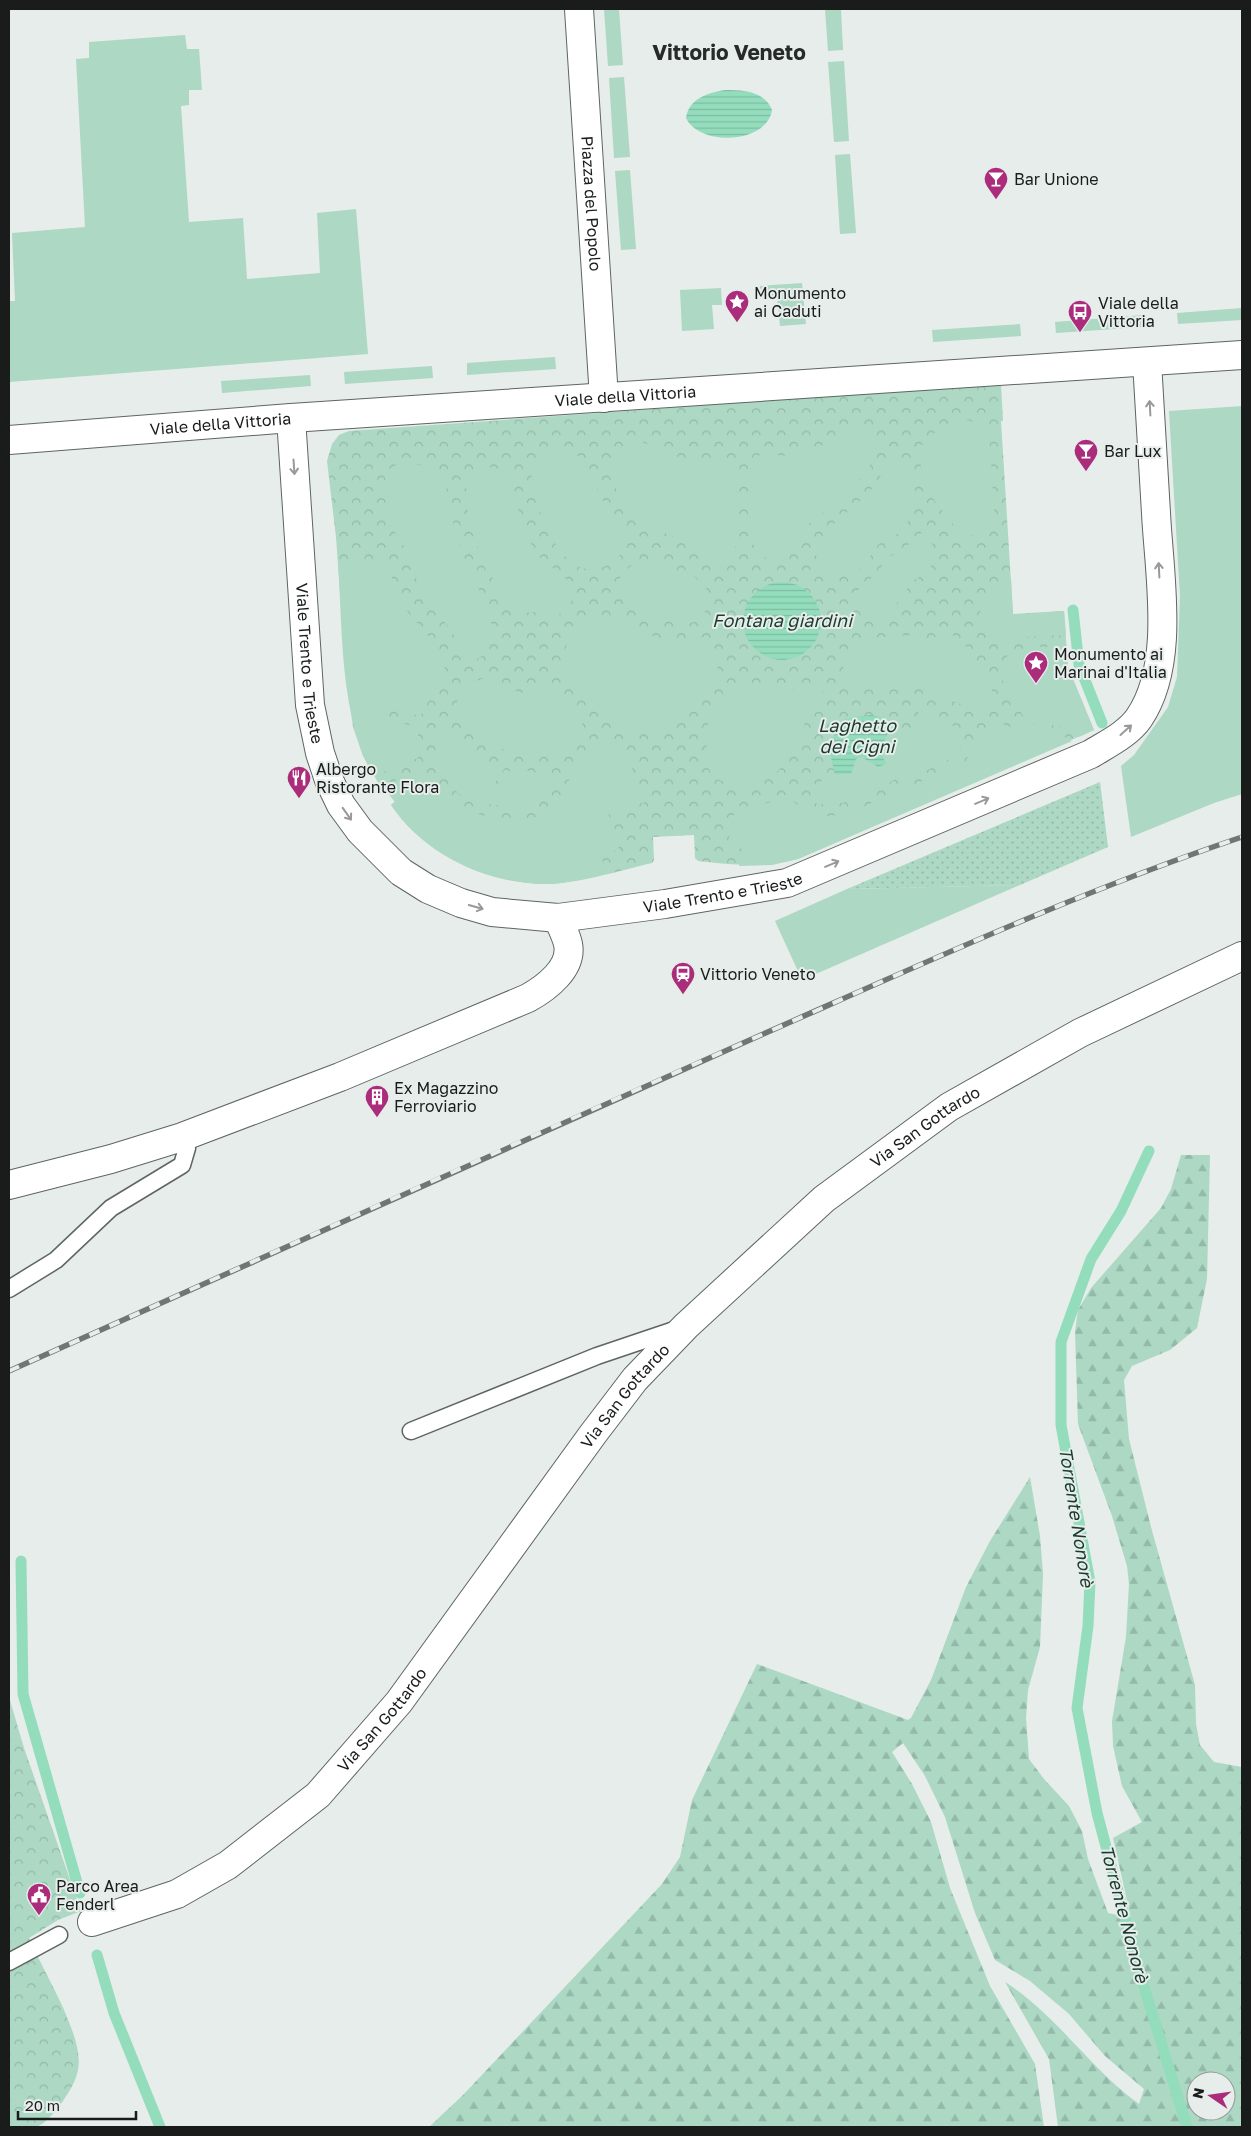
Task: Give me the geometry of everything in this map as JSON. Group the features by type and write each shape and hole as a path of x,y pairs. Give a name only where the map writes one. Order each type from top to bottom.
{"street":[{"name":"Piazza del Popolo","path":"579,9 604,398"},
{"name":"Viale della Vittoria","path":"9,440 291,418 1242,355"},
{"name":"Viale Trento e Trieste","path":"291,418 310,705 328,780 341,805 360,831 380,853 401,872 428,890 461,903 492,912 558,918 674,903 787,883 1091,754 1122,734 1138,719 1150,697 1158,672 1162,618 1146,362"},
{"path":"9,1185 111,1159 182,1136 340,1077 528,998 545,988 565,965 569,945 558,918"},
{"name":"Via San Gottardo","path":"92,1922 169,1897 194,1885 228,1865 318,1795 399,1702 629,1387 686,1326 824,1199 949,1107 1080,1033 1242,956"}],"lane":[{"path":"9,1290 56,1260 111,1208 182,1165 187,1148 182,1136"},
{"path":"411,1431 597,1356 686,1326"},
{"path":"9,1962 59,1935"}],"green space":[{"path":"604,9 619,9 623,65 608,66"},
{"path":"825,9 841,9 843,50 828,51"},
{"path":"185,35 187,49 199,49 202,90 189,90 189,105 181,106 189,222 243,218 247,279 320,273 317,213 356,209 368,354 9,382 9,301 15,301 12,233 85,227 76,59 89,58 89,42"},
{"path":"844,61 849,141 834,142 828,62"},
{"path":"624,77 630,157 614,158 609,78"},
{"path":"850,154 856,233 840,234 835,155"},
{"path":"630,170 636,249 621,250 615,171"},
{"path":"802,283 806,324 780,326 777,297 761,298 760,286"},
{"path":"721,288 722,305 712,305 714,329 682,331 680,290"},
{"path":"1242,308 1242,320 1178,324 1177,313"},
{"path":"1143,315 1144,327 1056,333 1055,322"},
{"path":"1020,324 1021,336 933,342 932,330"},
{"path":"555,357 556,369 467,375 467,363"},
{"path":"432,366 433,378 345,384 344,372"},
{"path":"310,375 311,386 222,393 221,381"},
{"path":"1001,384 1003,421 1001,421 1013,614 1064,611 1068,667 1094,730 798,859 771,864 698,861 695,858 694,835 653,837 654,860 652,863 570,882 543,884 521,882 499,878 478,871 438,851 421,838 391,805 395,802 388,793 385,795 363,756 353,727 346,676 336,537 327,461 332,444 339,435 349,431"},
{"path":"1242,406 1242,794 1214,803 1131,837 1121,766 1134,755 1168,707 1177,677 1180,596 1169,411"},
{"path":"964,419 985,426 989,431 995,523 993,526 969,537 957,531 935,502 924,480 919,449 924,442 932,437 939,427"},
{"path":"860,425 873,434 876,442 873,458 863,476 847,493 812,521 790,555 779,560 773,560 761,555 752,542 749,513 751,480 759,455 766,450 783,456 797,449 813,450 831,441 841,429"},
{"path":"642,442 683,459 697,462 706,462 722,455 733,461 736,470 736,520 732,565 726,567 714,564 687,543 642,521 628,507 611,478 610,461 613,454 619,448"},
{"path":"560,450 578,456 588,466 601,498 623,525 629,537 624,551 605,566 591,570 579,567 568,559 558,547 543,519 533,487 532,468 538,458"},
{"path":"899,457 903,459 916,491 917,502 910,518 900,532 877,546 865,565 858,570 844,575 830,572 819,562 816,555 816,550 825,532 869,493 892,459"},
{"path":"407,463 426,466 446,486 454,527 462,552 487,608 492,626 488,649 485,654 477,659 466,655 452,632 420,589 407,551 392,528 386,499 385,477 390,469 397,464"},
{"path":"489,467 505,472 509,476 514,487 518,509 526,533 538,555 563,576 571,586 573,595 570,603 554,617 535,612 513,614 502,605 494,580 483,564 469,520 465,493 469,480 478,469"},
{"path":"923,532 931,540 934,549 930,570 913,581 890,613 880,619 867,619 860,613 857,591 878,572 887,558 903,550"},
{"path":"375,559 385,562 405,608 430,638 441,656 445,673 444,678 421,716 390,709 386,706 382,708 379,719 382,722 386,720 418,727 418,758 373,776 362,751 348,698 342,644 338,562"},
{"path":"652,561 674,577 688,572 703,584 709,593 703,620 692,623 661,619 631,607 622,598 618,587 625,571 635,564"},
{"path":"1011,578 1013,615 1064,611 1066,635 1026,637 1003,644 988,632 980,613 983,601 988,594"},
{"path":"602,615 616,618 656,637 669,639 708,638 716,651 718,664 712,683 700,701 678,720 666,727 652,730 639,731 625,728 611,720 591,697 567,678 563,665 570,636 586,620"},
{"path":"909,635 928,638 951,635 958,637 992,689 990,703 983,708 977,709 926,690 872,690 853,684 846,676 843,670 844,663 857,639"},
{"path":"1037,647 1067,647 1068,667 1094,730 1079,737 1068,730 1023,716 1003,682 1000,667 1006,666 1008,662 1006,657"},
{"path":"489,676 519,692 526,693 545,689 561,696 580,718 583,727 581,735 575,742 563,749 540,755 502,749 481,740 463,722 457,707 458,699 461,692 468,685"},
{"path":"812,683 821,686 823,692 821,702 807,720 788,757 775,774 761,781 741,784 722,781 715,777 709,768 705,734 708,725 730,688 737,685 751,684 790,690"},
{"path":"919,710 944,721 958,730 963,739 962,747 956,754 935,767 906,778 895,779 886,786 860,797 842,803 814,803 818,783 835,774 851,773 856,759 862,757 878,767 880,750 891,727 899,734 915,729"},
{"path":"1017,719 1045,727 1072,741 798,859 772,865 739,866 744,850 728,843 736,806 753,807 786,798 806,811 822,816 832,816 852,811 889,795 896,795 909,787 965,762 982,733 1004,724 1009,727 1016,725"},
{"path":"442,728 448,728 466,748 480,758 505,768 481,803 468,799 456,791 442,769 435,741 437,734"},
{"path":"609,743 618,744 631,752 633,780 638,792 646,802 608,812 619,849 601,857 607,873 574,881 550,884 520,882 499,878 458,862 420,838 391,805 395,802 388,793 385,795 380,787 424,769 447,798 457,806 490,817 530,818 550,811 557,804 570,778 582,761 597,749"},
{"path":"511,769 535,772 546,778 550,787 545,799 536,804 524,806 485,804"},
{"path":"1100,782 1108,847 1020,885 847,889"},
{"path":"1020,885 802,980 775,921 847,889"},
{"path":"1181,1155 1210,1155 1207,1279 1197,1328 1170,1350 1132,1366 1124,1380 1129,1439 1151,1527 1195,1685 1196,1724 1200,1745 1214,1762 1242,1767 1242,2127 1058,2127 1049,2059 1005,1982 1041,2010 1104,2074 1139,2104 1144,2089 1105,2056 1069,2014 1030,1981 995,1960 975,1913 945,1817 925,1776 903,1743 892,1752 912,1784 931,1822 950,1888 990,1986 1035,2064 1044,2127 429,2127 463,2095 662,1884 680,1857 692,1800 757,1664 908,1720 911,1718 931,1680 966,1587 990,1541 1030,1477 1040,1536 1043,1574 1040,1647 1028,1690 1026,1718 1029,1759 1044,1779 1069,1806 1082,1831 1088,1859 1108,1913 1131,1918 1113,1838 1142,1822 1122,1786 1113,1746 1112,1721 1126,1637 1129,1584 1127,1566 1112,1516 1078,1424 1075,1332 1078,1310 1091,1288 1161,1208 1171,1189"},
{"name":"Parco Area Fenderl","path":"9,1697 24,1748 81,1911 58,1920 29,1938 69,2022 78,2056 78,2070 70,2090 51,2116 44,2123 29,2128 9,2127"}],"water":[{"path":"725,90 746,91 759,95 769,104 772,110 767,121 758,130 732,138 705,134 694,127 686,118 688,111 695,101 706,95"},
{"name":"Fontana giardini","path":"782,582 797,585 814,599 818,606 821,621 818,636 804,653 797,657 782,660 767,657 750,643 746,636 743,621 746,606 760,589 767,585"},
{"name":"Laghetto dei Cigni","path":"871,715 885,718 891,727 880,750 886,764 878,767 862,757 856,759 851,774 835,774 828,746 844,719"}],"waterway":[{"path":"1073,610 1079,665 1102,723"},
{"name":"Torrente Nonorè","path":"1149,1151 1121,1211 1091,1259 1061,1342 1061,1425 1090,1582 1088,1626 1077,1708 1097,1813 1141,1977 1187,2127"},
{"path":"21,1561 23,1694 80,1893"},
{"path":"97,1955 114,2013 160,2127"}],"railway":[{"path":"9,1371 940,956 1120,881 1242,837"}],"place":[{"name":"Bar Unione","path":"996,200"},
{"name":"Monumento ai Caduti","path":"737,323"},
{"name":"Viale della Vittoria","path":"1080,333"},
{"name":"Bar Lux","path":"1086,472"},
{"name":"Monumento ai Marinai d'Italia","path":"1036,684"},
{"name":"Albergo Ristorante Flora","path":"299,799"},
{"name":"Vittorio Veneto","path":"683,995"},
{"name":"Ex Magazzino Ferroviario","path":"377,1118"},
{"name":"Parco Area Fenderl","path":"39,1916"}],"district":[{"name":"Vittorio Veneto","path":"729,53"}]}
